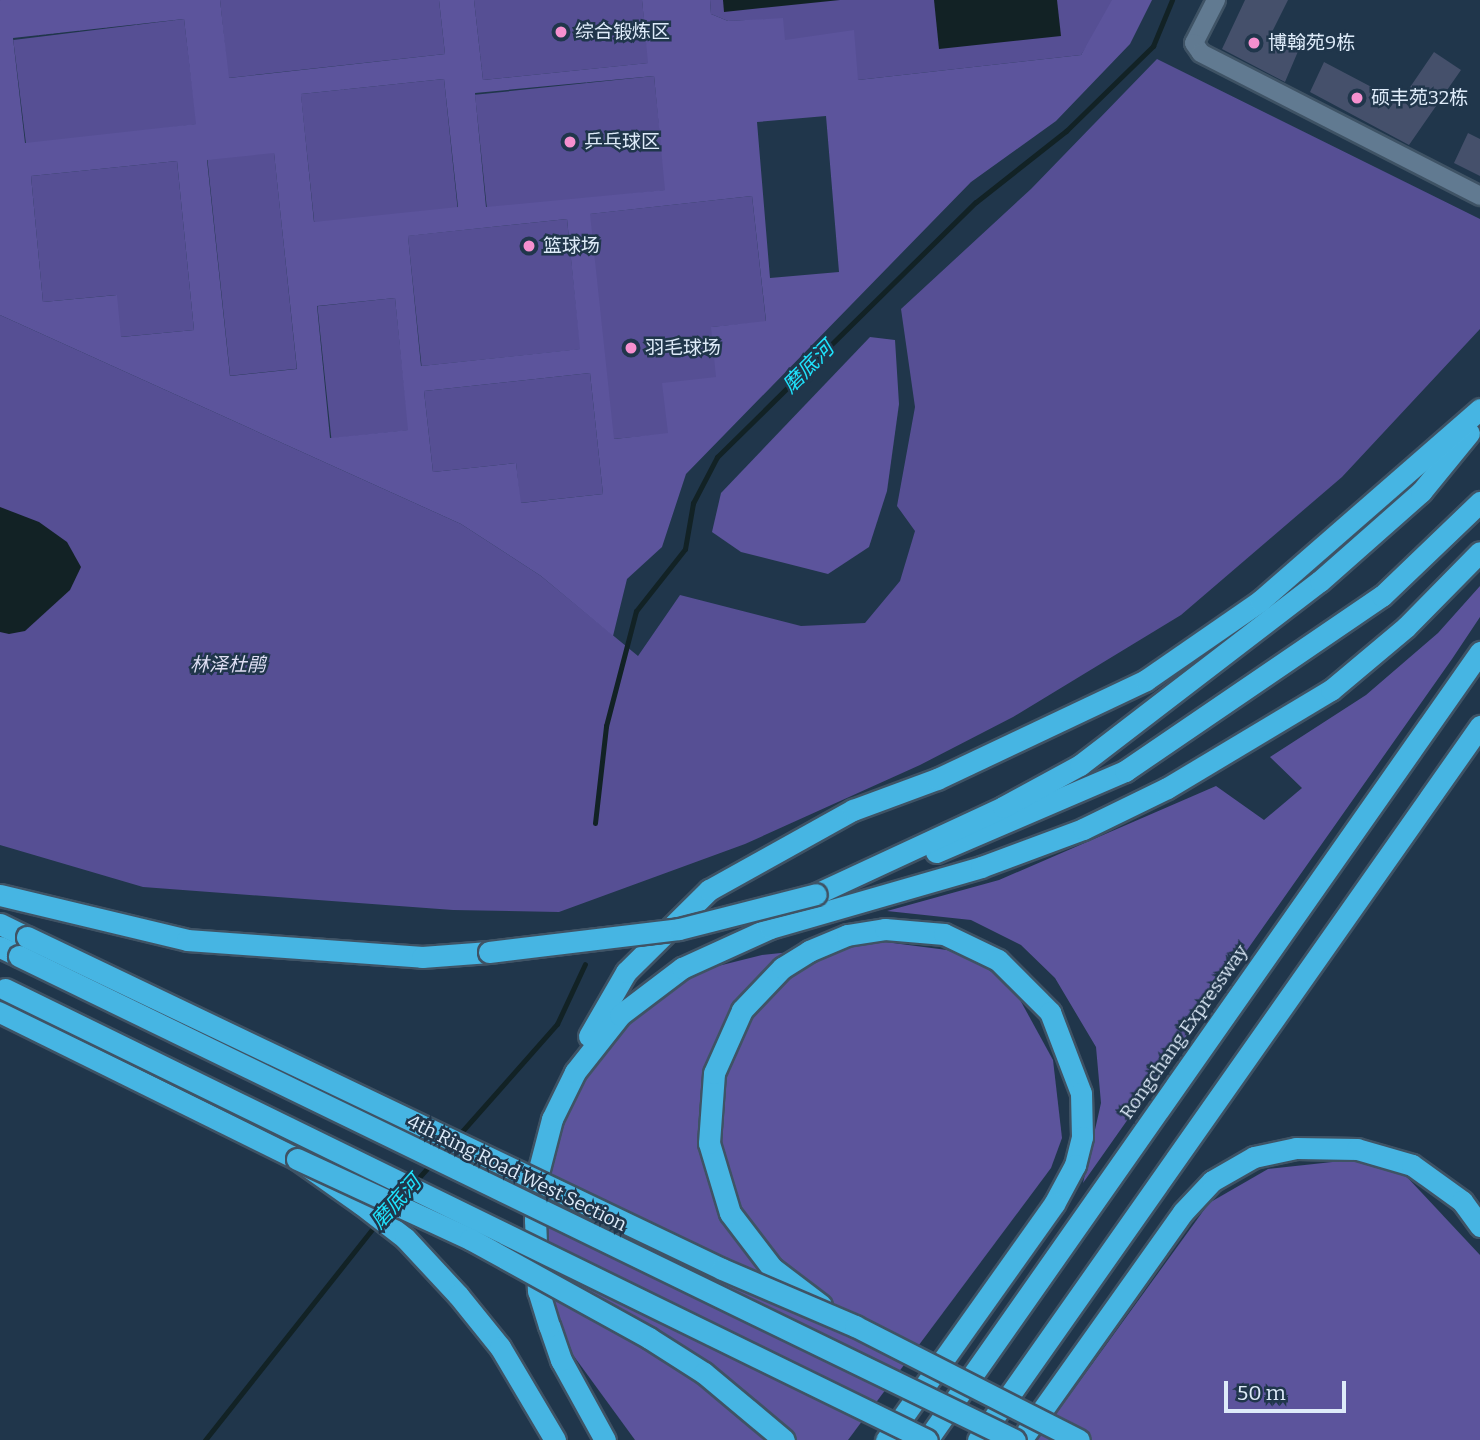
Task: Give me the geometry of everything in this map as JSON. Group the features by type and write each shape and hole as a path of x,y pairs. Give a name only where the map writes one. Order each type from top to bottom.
{"highway":[{"path":"605,1440 561,1360 538,1291 538,1173 556,1112 585,1044 626,972 709,890 853,810 937,779 1146,680 1260,601 1480,409"},
{"path":"816,894 1003,807 1080,765 1320,581 1421,492 1480,419"},
{"path":"0,895 187,940 409,956 489,952 679,929 816,894 971,840 1125,771 1381,596 1480,502"},
{"path":"556,1112 599,1039 645,993 682,968 770,928 925,885 1083,830 1167,788 1331,690 1406,626 1480,552"},
{"name":"Rongchang Expressway","path":"927,1440 1480,652"},
{"path":"978,1440 1480,726"},
{"path":"0,924 15,947 722,1269 855,1326 1080,1440"},
{"path":"855,1326 799,1292 744,1234 717,1178 708,1108 728,1037 760,988 809,951 847,935 885,929 944,934 998,960 1026,985 1050,1012 1068,1048 1081,1093 1082,1137 1075,1165 1054,1204 886,1440"},
{"name":"4th Ring Road West Section","path":"15,947 1015,1440"},
{"path":"2,988 927,1440"},
{"path":"0,1013 297,1159 470,1238 649,1338 704,1373 784,1440"},
{"path":"1021,1440 1183,1212 1212,1181 1254,1157 1296,1148 1357,1149 1412,1165 1462,1202 1480,1226"},
{"path":"297,1159 405,1238 458,1295 500,1347 555,1440"}],"street":[{"path":"1216,0 1194,43 1200,53 1480,196"}],"green space":[{"path":"220,0 439,0 445,54 228,78"},
{"name":"综合锻炼区","path":"474,0 642,0 649,63 483,80"},
{"path":"710,0 1112,0 1112,7 1081,55 858,80 784,40 782,19 728,21 711,14"},
{"path":"184,19 197,124 26,145 13,40"},
{"name":"林泽杜鹃","path":"1157,59 1480,219 1480,329 1342,477 1181,615 1013,717 920,765 745,844 559,912 453,910 143,887 0,845 0,315 461,524 541,576 638,656 680,595 801,626 865,623 900,581 915,531 897,506 915,407 901,309 1031,189"},
{"name":"乒乓球区","path":"654,76 666,190 487,209 475,95"},
{"path":"444,79 458,208 314,223 301,94"},
{"path":"274,152 297,369 230,376 207,159"},
{"path":"177,161 194,330 120,337 116,295 43,302 31,176"},
{"path":"752,196 766,322 712,327 717,377 668,434 613,439 589,214"},
{"path":"567,219 581,349 422,366 408,236"},
{"path":"395,298 409,430 331,438 317,306"},
{"path":"590,373 603,494 520,503 516,463 433,472 424,391"}],"shaded area":[{"path":"0,0 220,0 229,78 445,54 439,0 474,0 483,80 648,63 642,0 710,0 711,14 728,21 783,18 785,40 854,30 858,80 1081,55 1112,0 1152,0 1130,44 1056,121 971,182 686,474 662,547 627,579 613,636 541,576 461,524 0,315","holes":["184,19 196,124 25,143 13,38","654,76 665,190 486,207 475,93","444,79 458,207 314,222 301,94","826,116 839,272 770,278 757,122","274,153 297,369 230,376 207,160","177,161 194,330 121,337 117,295 43,302 31,176","752,196 766,321 711,327 716,377 662,383 668,433 614,439 590,214","567,219 580,349 421,366 408,236","395,298 408,430 330,438 317,306","590,373 603,494 521,503 516,463 433,472 424,391"]},
{"path":"723,0 840,0 724,12"},
{"path":"934,0 1057,0 1061,36 939,49"},
{"path":"870,337 895,340 899,404 887,491 869,547 828,574 741,552 712,532 721,493"},
{"path":"0,507 39,522 67,542 81,567 70,590 25,631 9,634 0,632"},
{"path":"1480,586 1480,617 1083,1183 1101,1103 1096,1047 1055,978 1021,945 971,920 887,911 999,880 1216,786 1264,820 1302,788 1270,757 1366,695 1438,633"},
{"path":"885,942 947,950 979,963 1013,987 1053,1060 1062,1138 1051,1168 848,1440 635,1440 573,1355 543,1275 543,1192 552,1149 577,1088 619,1029 662,992 702,970 762,955"},
{"path":"1360,1159 1406,1176 1480,1255 1480,1440 1037,1440 1209,1203 1268,1169"}],"building":[{"name":"博翰苑9栋","path":"1245,0 1288,0 1270,36 1299,49 1285,82 1222,49"},
{"name":"硕丰苑32栋","path":"1434,52 1461,70 1409,145 1310,92 1324,62 1400,102"},
{"path":"1468,133 1480,139 1480,176 1454,163"}],"waterway":[{"name":"磨底河","path":"595,823 606,726 636,611 685,549 693,503 717,457 976,202 1066,131 1153,46 1172,0"},
{"name":"磨底河","path":"457,1137 557,1024 585,964"},
{"name":"磨底河","path":"414,1183 433,1162"},
{"name":"磨底河","path":"205,1440 376,1224"}],"place":[{"name":"综合锻炼区","path":"561,32"},
{"name":"博翰苑9栋","path":"1254,43"},
{"name":"硕丰苑32栋","path":"1357,98"},
{"name":"乒乓球区","path":"570,142"},
{"name":"篮球场","path":"529,246"},
{"name":"羽毛球场","path":"631,348"}]}
